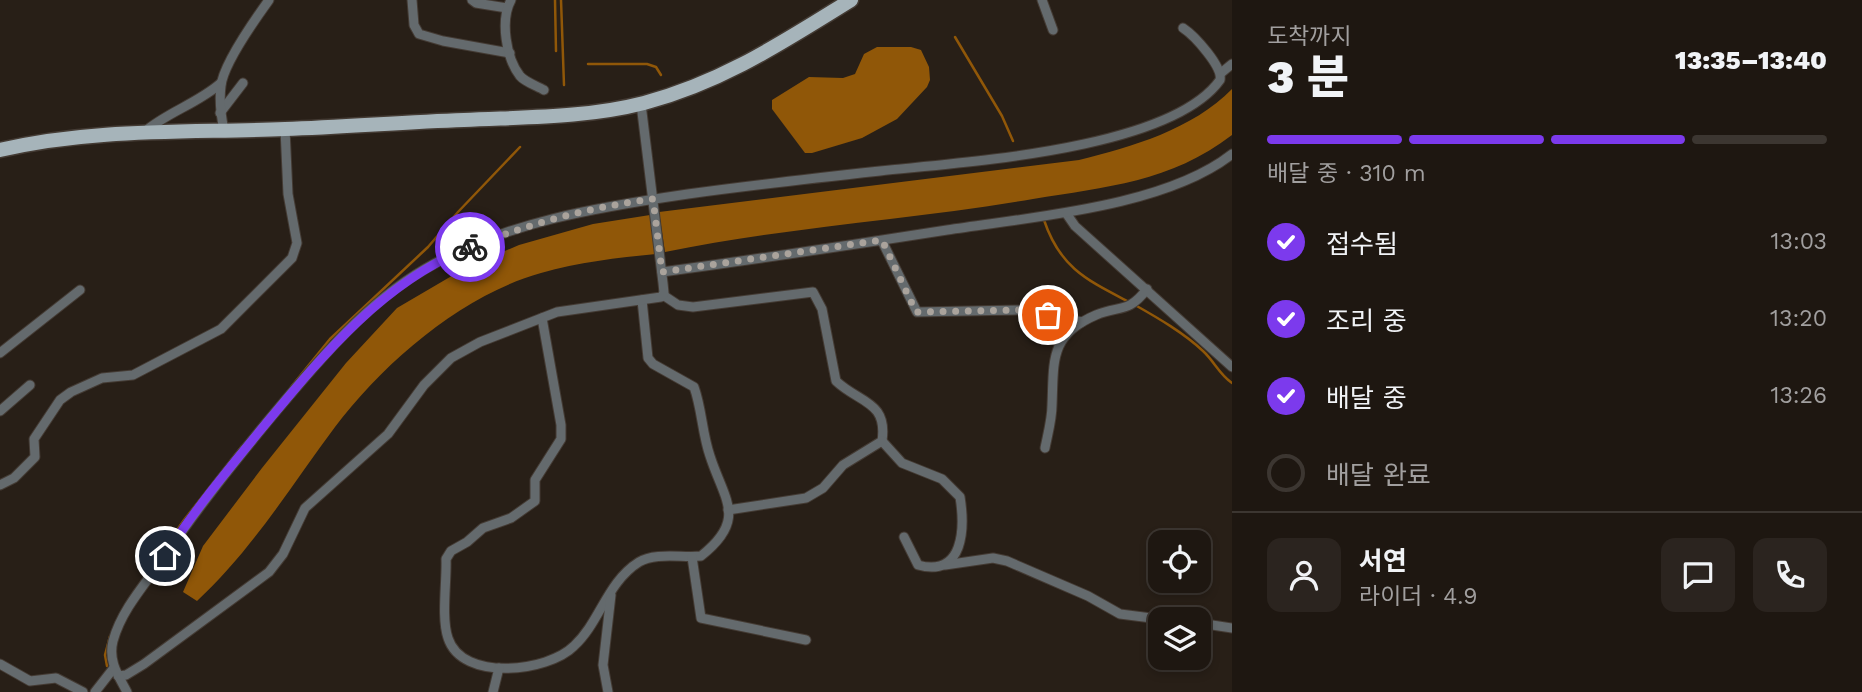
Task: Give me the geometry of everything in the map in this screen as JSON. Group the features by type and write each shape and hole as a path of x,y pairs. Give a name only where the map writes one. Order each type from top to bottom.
{"main road":[{"path":"0,150 59,138 144,132 285,129 557,116 641,104 699,85 749,63 851,0"}],"street":[{"path":"144,132 160,118 196,102 221,83 250,27 269,0"},
{"path":"412,0 414,25 419,34 510,53"},
{"path":"472,0 483,5 509,4 506,32 510,53 521,78 544,90"},
{"path":"1042,0 1053,30"},
{"path":"1183,28 1193,34 1221,73"},
{"path":"127,692 116,673 112,643 131,604 186,523 300,383 392,290 427,267 519,228 618,204 653,202 1035,152 1115,136 1183,110 1208,95 1220,80 1221,73 1232,64"},
{"path":"221,83 220,113 224,130"},
{"path":"220,113 243,83"},
{"path":"641,104 663,295"},
{"path":"0,485 14,478 35,457 34,439 65,396 102,378 133,375 221,329 292,258 297,243 288,194 285,129"},
{"path":"662,272 1066,213 1169,188 1230,158"},
{"path":"1066,213 1075,226 1232,367"},
{"path":"882,240 916,312 1023,310 1082,322"},
{"path":"1045,448 1052,418 1053,362 1062,339 1082,322 1102,313 1124,310 1140,298 1146,289"},
{"path":"0,354 80,290"},
{"path":"116,673 126,675 144,664 269,572 283,554 306,508 388,433 414,397 440,368 480,342 542,318 580,307 663,295 678,305 693,307 813,292 822,309 832,374 839,385 877,409 883,422 882,440 902,463 942,479 960,497 962,520 959,547 956,556 945,565"},
{"path":"542,318 561,425 561,439 538,472 536,501 512,518 483,528 451,551 446,558 448,639 461,657 470,662 499,668 543,664 566,654 578,643 611,590 630,569 649,558 701,556 724,533 729,521 725,489 709,455 694,387 653,364 648,358 642,300"},
{"path":"0,411 30,385"},
{"path":"728,510 806,498 823,488 850,459 882,440"},
{"path":"904,537 918,565 926,567 993,558 1007,561 1088,596 1120,614 1148,618"},
{"path":"692,557 701,618 806,640"},
{"path":"608,692 603,665 611,590"},
{"path":"1211,625 1232,628"},
{"path":"0,664 30,681 56,678 83,692"},
{"path":"494,692 499,668"},
{"path":"95,692 116,673"}],"shaded area":[{"path":"877,47 911,47 921,50 929,67 930,80 927,87 897,119 862,138 805,153 772,109 772,100 809,77 843,78 855,74 864,54"},
{"path":"1232,89 1232,135 1185,163 1137,180 1086,191 756,236 665,252 659,212 1079,160 1161,135 1199,115"},
{"path":"650,215 656,254 569,266 511,283 454,314 427,334 377,379 355,403 236,561 197,601 183,592 203,546 346,363 397,308 467,267 519,245 593,224"}],"waterway":[{"path":"555,0 556,51"},
{"path":"561,0 564,85"},
{"path":"955,37 1002,116 1013,141"},
{"path":"588,64 647,64 656,67 661,75"},
{"path":"291,387 330,339 428,247 520,147"},
{"path":"1044,220 1058,250 1077,271 1129,302"},
{"path":"1135,305 1196,344 1232,383"},
{"path":"149,570 242,446"},
{"path":"107,666 105,655 110,636"}],"way so far":[{"path":"470,247 519,228 618,204 653,199 662,272 882,240 916,312 1023,310 1048,315"}],"route":[{"path":"165,556 186,523 221,478 339,340 392,290 427,267 470,247"}]}
